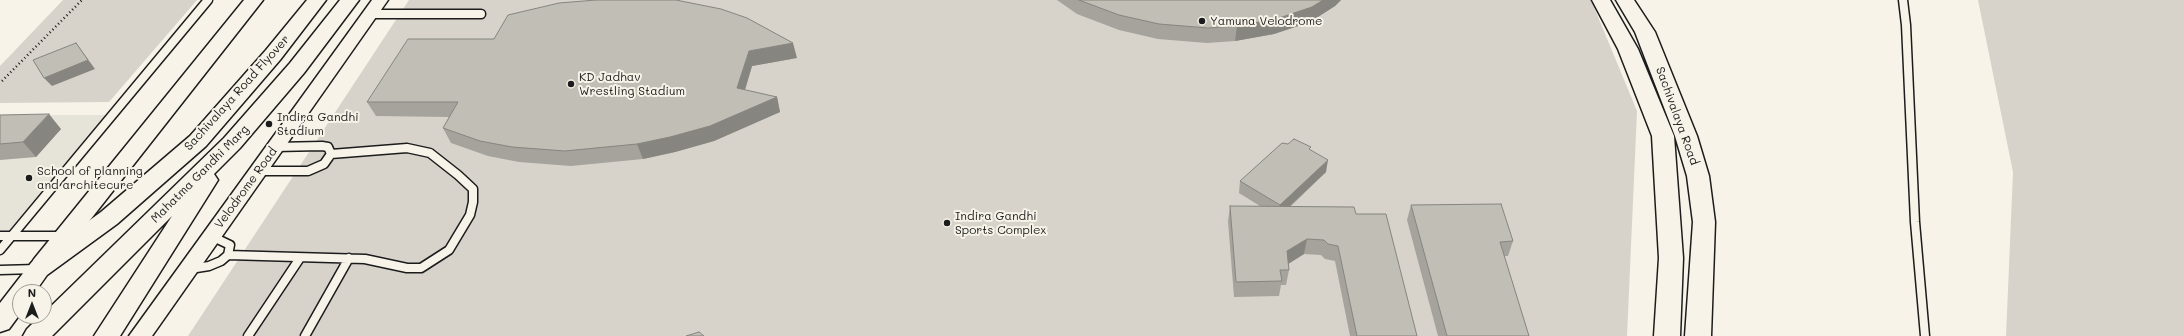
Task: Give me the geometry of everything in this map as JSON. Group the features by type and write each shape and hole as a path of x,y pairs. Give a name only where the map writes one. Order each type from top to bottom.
{"main road":[{"path":"28,284 254,0"},
{"name":"Sachivalaya Road Flyover","path":"39,269 109,218 198,141 273,55 317,0"},
{"name":"Mahatma Gandhi Marg","path":"36,336 232,143 297,68 350,0"},
{"path":"1602,2 1626,2"},
{"name":"Sachivalaya Road","path":"1602,2 1628,49 1663,136 1671,258 1667,336"},
{"name":"Sachivalaya Road","path":"1626,2 1645,32 1686,136 1698,176 1704,222 1698,336"},
{"path":"107,336 132,295 232,143"},
{"path":"0,322 12,306"}],"street":[{"name":"Velodrome Road","path":"140,336 375,7"}],"lane":[{"path":"0,250 208,0"},
{"path":"1903,0 1906,25 1916,222 1925,336"},
{"path":"375,7 481,14"},
{"path":"275,147 322,146 328,147 331,154"},
{"path":"228,254 300,258 349,258 387,263 407,268 421,268 436,260 449,250 470,215 473,202 473,189 467,182 430,153 419,150 407,148 331,154"},
{"path":"258,171 308,171 324,164 331,154"},
{"path":"0,236 66,236"},
{"path":"187,269 209,266 221,261 228,254 230,245 211,236"},
{"path":"248,336 300,258"},
{"path":"305,336 349,258"},
{"path":"0,270 39,269"}],"path":[{"path":"2,81 82,0"}],"shaded area":[{"path":"63,0 197,0 109,102 0,103 0,66"},
{"name":"Indira Gandhi Sports Complex","path":"409,0 1591,0 1637,111 1627,336 188,336"},
{"path":"1978,0 2183,0 2183,336 2006,336 2013,172"},
{"name":"School of planning and architecure","path":"0,115 117,115 0,240"}],"building":[{"name":"KD Jadhav Wrestling Stadium","path":"596,0 676,0 721,9 747,18 793,43 749,51 737,88 777,97 710,126 670,137 637,144 565,151 512,147 480,141 443,128 458,102 367,102 408,39 494,39 508,15 559,3"},
{"path":"1079,0 1323,0 1312,7 1276,19 1237,26 1208,28 1159,24 1119,15"},
{"path":"76,43 88,60 44,78 33,60"},
{"path":"49,114 23,142 0,144 0,115"},
{"path":"1294,139 1311,147 1309,149 1328,160 1280,205 1240,181 1282,143 1288,144"},
{"path":"1501,204 1513,241 1500,242 1529,336 1447,336 1411,205"},
{"path":"1230,206 1354,207 1356,214 1386,214 1417,336 1357,336 1338,246 1328,244 1324,240 1307,239 1287,251 1289,270 1280,270 1282,281 1236,282"},
{"path":"699,332 704,336 686,336"}],"place":[{"name":"Yamuna Velodrome","path":"1202,21"},
{"name":"KD Jadhav Wrestling Stadium","path":"571,84"},
{"name":"Indira Gandhi Stadium","path":"269,124"},
{"name":"School of planning and architecure","path":"29,178"},
{"name":"Indira Gandhi Sports Complex","path":"947,223"}]}
